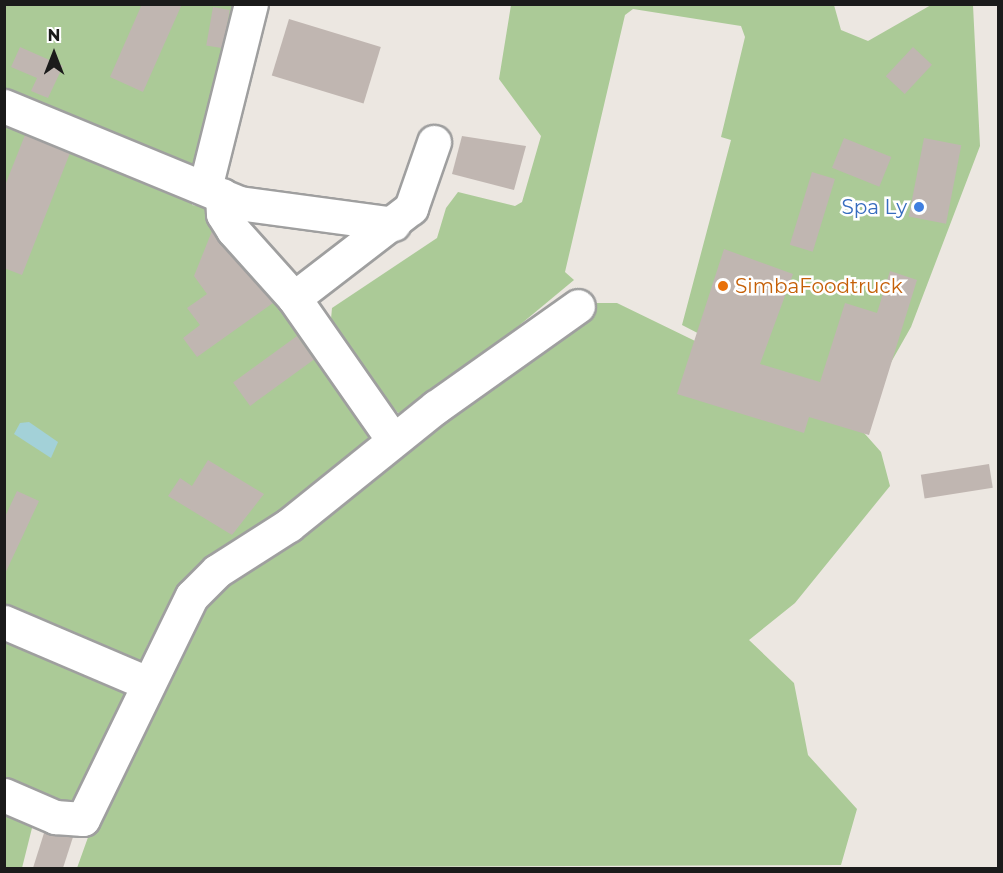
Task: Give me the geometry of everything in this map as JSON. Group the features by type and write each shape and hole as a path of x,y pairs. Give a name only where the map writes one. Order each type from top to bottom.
{"street":[{"path":"251,4 213,192 233,230 294,298 393,440"},
{"path":"4,106 239,203 394,224"},
{"path":"294,298 394,224 421,191 434,142"},
{"path":"4,795 55,817 83,819 147,683 192,596 217,570 289,525 393,440 578,306"},
{"path":"4,621 147,683"}],"green space":[{"path":"5,5 246,5 192,205 206,207 379,438 188,578 148,644 84,804 33,824 22,868 5,868"},
{"path":"511,5 834,5 841,30 868,41 931,5 973,5 980,146 911,327 864,410 849,411 682,325 731,140 721,137 745,37 741,26 633,9 625,15 565,272 574,280 420,408 398,413 330,330 332,308 437,238 446,208 458,192 515,206 522,202 541,136 499,79"},
{"path":"596,303 617,303 849,416 881,452 890,486 795,603 749,640 794,683 808,755 857,809 841,865 77,868 105,790 199,599"}],"water":[{"path":"29,422 58,442 51,458 14,434 20,423"}],"building":[{"path":"142,4 182,4 143,92 110,77"},
{"path":"213,7 230,10 223,48 206,45"},
{"path":"289,19 381,47 364,103 272,75"},
{"path":"20,47 63,66 48,98 31,91 37,78 11,67"},
{"path":"913,47 932,65 905,94 886,76"},
{"path":"25,135 70,153 22,275 4,268 4,188"},
{"path":"462,136 526,146 514,190 452,174"},
{"path":"844,138 891,157 879,187 832,168"},
{"path":"924,138 961,145 946,224 909,217"},
{"path":"812,172 835,179 813,252 790,245"},
{"path":"212,231 273,303 197,357 183,338 200,325 187,308 207,294 194,276"},
{"path":"724,249 793,274 760,364 820,382 845,303 877,313 890,271 917,280 869,435 809,417 804,433 677,394"},
{"path":"297,336 314,359 250,406 233,382"},
{"path":"208,460 264,494 232,535 168,496 180,478 192,486"},
{"path":"989,464 993,488 925,498 921,475"},
{"path":"17,491 39,501 4,576 4,519"},
{"path":"44,833 73,837 63,868 33,868"}],"place":[{"name":"Spa Ly","path":"919,207"},
{"name":"SimbaFoodtruck","path":"723,286"}]}
